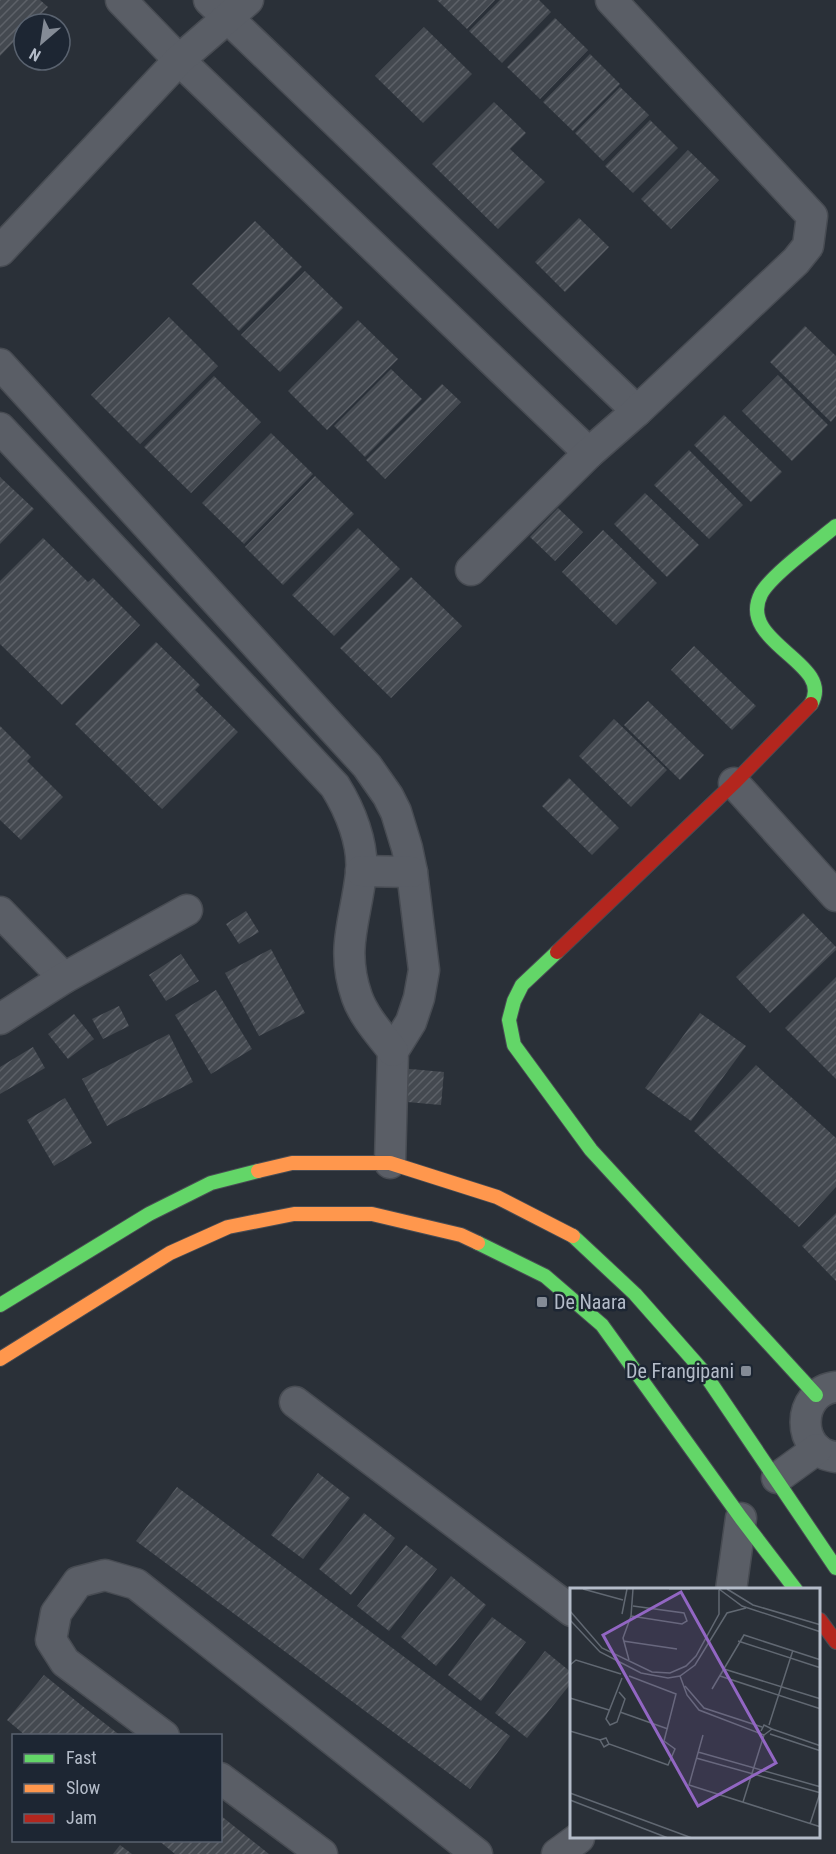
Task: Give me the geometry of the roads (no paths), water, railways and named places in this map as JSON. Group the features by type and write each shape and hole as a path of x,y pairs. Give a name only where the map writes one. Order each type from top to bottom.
{"street":[{"path":"121,0 179,60 589,453"},
{"path":"471,570 589,453 638,411 796,261 808,246 812,216 611,0"},
{"path":"0,251 228,6 638,411"},
{"path":"0,364 367,766 396,812 412,872 424,970 419,998 411,1022 393,1051 390,1163"},
{"path":"0,428 335,786 345,802 357,831 361,871 349,938 351,969 358,998 374,1026 393,1051"},
{"path":"777,1478 826,1453 807,1437 804,1422 807,1407 826,1390 591,1150 514,1045 508,1028 509,1009 522,985 734,783 817,698 819,686 815,671 764,628 757,615 757,604 762,590 771,581 836,526"},
{"path":"734,783 836,896"},
{"path":"361,871 412,872"},
{"path":"0,1019 64,978 187,910"},
{"path":"0,912 64,978"},
{"path":"0,1305 149,1214 212,1183 292,1163 390,1163 497,1197 573,1236 635,1294 702,1370 836,1568"},
{"path":"0,1359 170,1253 228,1227 294,1214 372,1214 462,1235 544,1276 602,1325 741,1518 794,1588"},
{"path":"294,1402 570,1609"},
{"path":"731,1588 741,1518"},
{"path":"161,1734 65,1662 51,1640 56,1613 78,1582 105,1575 136,1584 477,1854"},
{"path":"821,1623 836,1642"},
{"path":"222,1779 322,1854"},
{"path":"557,1854 578,1839"}],"place":[{"name":"De Naara","path":"542,1302"},
{"name":"De Frangipani","path":"746,1371"}]}
